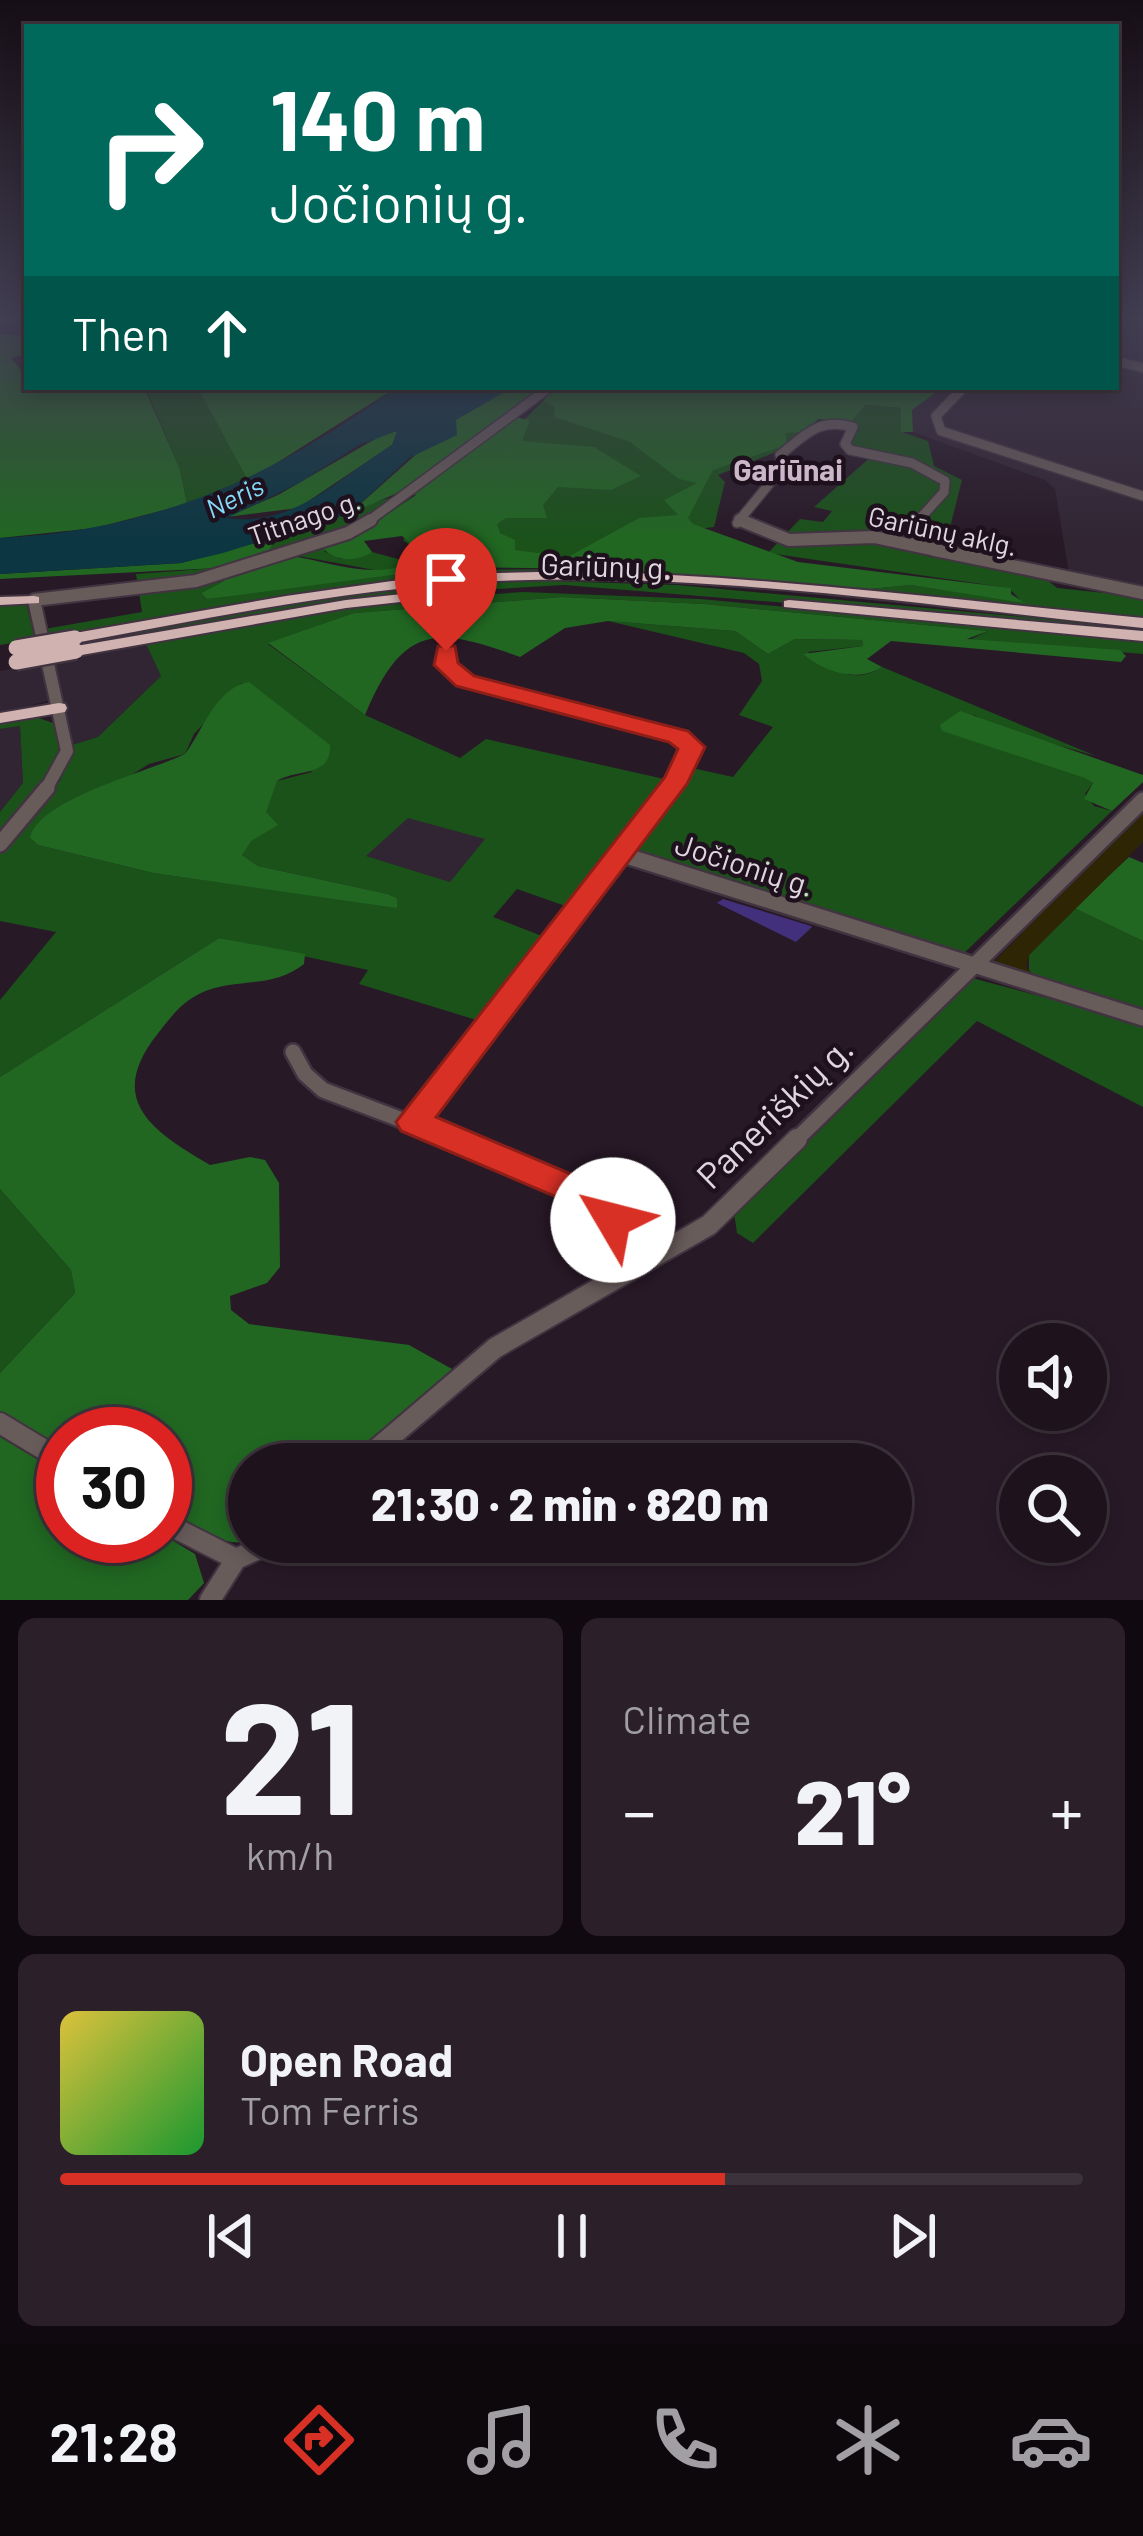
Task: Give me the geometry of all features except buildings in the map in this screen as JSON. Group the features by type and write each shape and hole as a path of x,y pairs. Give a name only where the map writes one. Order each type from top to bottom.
{"highway":[{"name":"Gariūnų g.","path":"8,657 374,587 546,576 694,583 1143,623"},
{"name":"Gariūnų g.","path":"75,645 383,599 550,588 686,594 1143,636"},
{"path":"0,601 34,600"},
{"path":"0,718 58,708"}],"street":[{"name":"Titnago g.","path":"34,600 196,581 348,533 390,509 544,392"},
{"path":"959,392 936,416 941,431 1143,496"},
{"name":"Gariūnų aklg.","path":"909,530 944,492 945,481 912,463 850,450 844,444 853,427 825,419 781,455 784,466 737,525 789,540 845,535 886,539 1143,593"},
{"path":"886,539 909,530 938,552"},
{"path":"0,844 65,760 67,742 34,600"},
{"path":"413,1122 685,768 690,743 465,681 446,665 446,651"},
{"name":"Paneriškių g.","path":"384,1443 495,1348 709,1225 1143,800"},
{"name":"Jočionių g.","path":"617,853 747,890 971,969 1143,1018"},
{"path":"293,1052 311,1083 323,1090 413,1122 610,1206 614,1263 621,1274"},
{"path":"0,1423 36,1445"},
{"path":"192,1536 228,1554"},
{"path":"210,1600 233,1563"}],"shaded area":[{"path":"937,392 1143,392 1143,589 1069,573 1055,489 1045,480 913,432 911,410"},
{"path":"146,644 161,676 98,737 72,745 53,661"},
{"path":"42,663 50,700 0,714 0,671"},
{"path":"20,726 23,783 0,812 0,729"},
{"path":"408,817 486,839 450,882 365,856"}],"green space":[{"path":"0,392 146,392 180,469 187,504 95,528 0,538"},
{"path":"147,392 200,392 248,481 187,504 180,469"},
{"path":"200,392 390,392 248,481"},
{"path":"503,392 541,392 514,417 530,420 522,441 594,447 641,476 611,490 558,487 543,505 547,518 506,518 497,524 500,533 515,540 515,550 568,557 639,518 678,515 664,500 697,483 679,479 630,442 554,417 555,407 543,401 551,392 937,392 912,410 913,432 901,432 901,408 866,405 850,423 819,419 801,432 786,433 786,445 713,470 688,518 693,524 798,562 1011,588 1011,594 1025,603 911,585 870,589 616,569 453,567 207,599 201,593 224,581 218,568 0,579 0,574 181,563 276,537 268,553 367,570 400,567 413,546 402,536 364,541 372,552 353,559 324,549 371,526 416,495 402,491 349,514 466,410"},
{"path":"543,401 807,424 786,448 718,475 725,482 714,527 690,530 656,562 419,552 403,540"},
{"path":"866,405 901,408 902,432 928,441 934,466 962,480 943,555 1046,579 1057,588 1143,597 1143,619 739,579 497,573 310,591 0,645 0,603 26,603 33,631 142,612 136,574 218,568 224,581 201,593 207,599 380,571 266,550 278,541 276,537 417,492 393,513 324,551 341,559 372,552 405,561 396,570 616,569 870,589 911,585 1021,601 1009,588 768,553 800,519 823,522 832,511 814,507 873,455 849,444 859,429 850,423"},
{"path":"389,431 399,432 392,445 298,508 227,517 278,495"},
{"path":"517,580 677,585 1143,628 1143,632 564,585 379,596 52,647 339,596"},
{"path":"523,592 700,599 1143,640 1143,654 969,640 988,631 704,604 562,597 354,613 268,644 365,715 460,758 486,739 682,783 692,768 733,777 773,727 739,715 762,681 759,664 744,653 608,621 735,631 768,654 795,639 862,640 863,646 808,652 843,673 862,675 882,667 1096,756 991,726 974,715 943,731 1085,777 1093,783 1085,794 1094,806 1112,811 958,959 616,849 571,908 517,889 493,917 547,938 483,1022 359,984 368,970 219,938 0,1077 0,1000 56,932 0,921 0,852 60,781 72,745 98,737 161,676 146,644 394,601","holes":["242,683 312,772 277,781 242,855 258,866 388,894 397,898 397,907 153,873 38,845 30,838 149,764 185,754 194,734","408,818 485,839 450,882 366,856"]},
{"path":"562,597 704,604 988,631 967,639 1120,650 1126,656 1121,662 891,641 867,659 882,667 852,675 821,666 803,654 863,646 862,640 795,639 768,654 735,631 608,621 565,628 520,657 466,640 425,640 393,663 365,715 268,643 354,613"},
{"path":"249,682 330,745 325,763 277,781 266,812 278,825 251,841 242,855 258,866 388,894 397,898 397,908 153,873 38,845 30,838 38,824 74,799 185,754 219,701"},
{"path":"960,711 1143,775 1143,782 1112,811 1084,799 1093,783 1085,778 942,731 940,725"},
{"path":"33,716 56,724 58,756 44,785 0,837 0,812 23,783 20,726 0,729 0,722"},
{"path":"1129,857 1143,863 1143,941 1074,908"},
{"path":"1074,908 1143,941 1143,1013 1040,982 1029,973 1029,955"},
{"path":"219,938 305,954 304,964 291,972 212,989 187,1002 143,1056 136,1095 154,1126 210,1165 250,1157 265,1160 279,1183 280,1267 267,1283 230,1296 231,1310 249,1324 409,1345 452,1369 370,1443 228,1443 228,1540 192,1526 192,1407 36,1407 36,1433 0,1411 0,1373 75,1293 71,1270 0,1189 0,1077"},
{"path":"972,978 1143,1024 1143,1107 977,1021 753,1243 737,1233 734,1213"},
{"path":"0,1189 71,1270 75,1293 0,1373"},
{"path":"0,1437 36,1459 36,1563 192,1563 192,1552 204,1583 188,1600 0,1600"}],"sand":[{"path":"1143,809 1143,842 1029,955 1026,967 1040,982 990,966"}],"water":[{"name":"Neris","path":"390,392 505,392 456,420 457,435 409,458 349,514 181,563 0,574 0,538 110,524 161,511 210,494 305,448","holes":["397,431 392,445 335,485 274,515 227,518 299,483 359,445"]}],"district":[{"name":"Gariūnai","path":"788,469"}],"route":[{"path":"446,651 446,665 465,681 679,737 692,747 685,768 661,801 413,1122 598,1199 614,1211 613,1220"}]}
